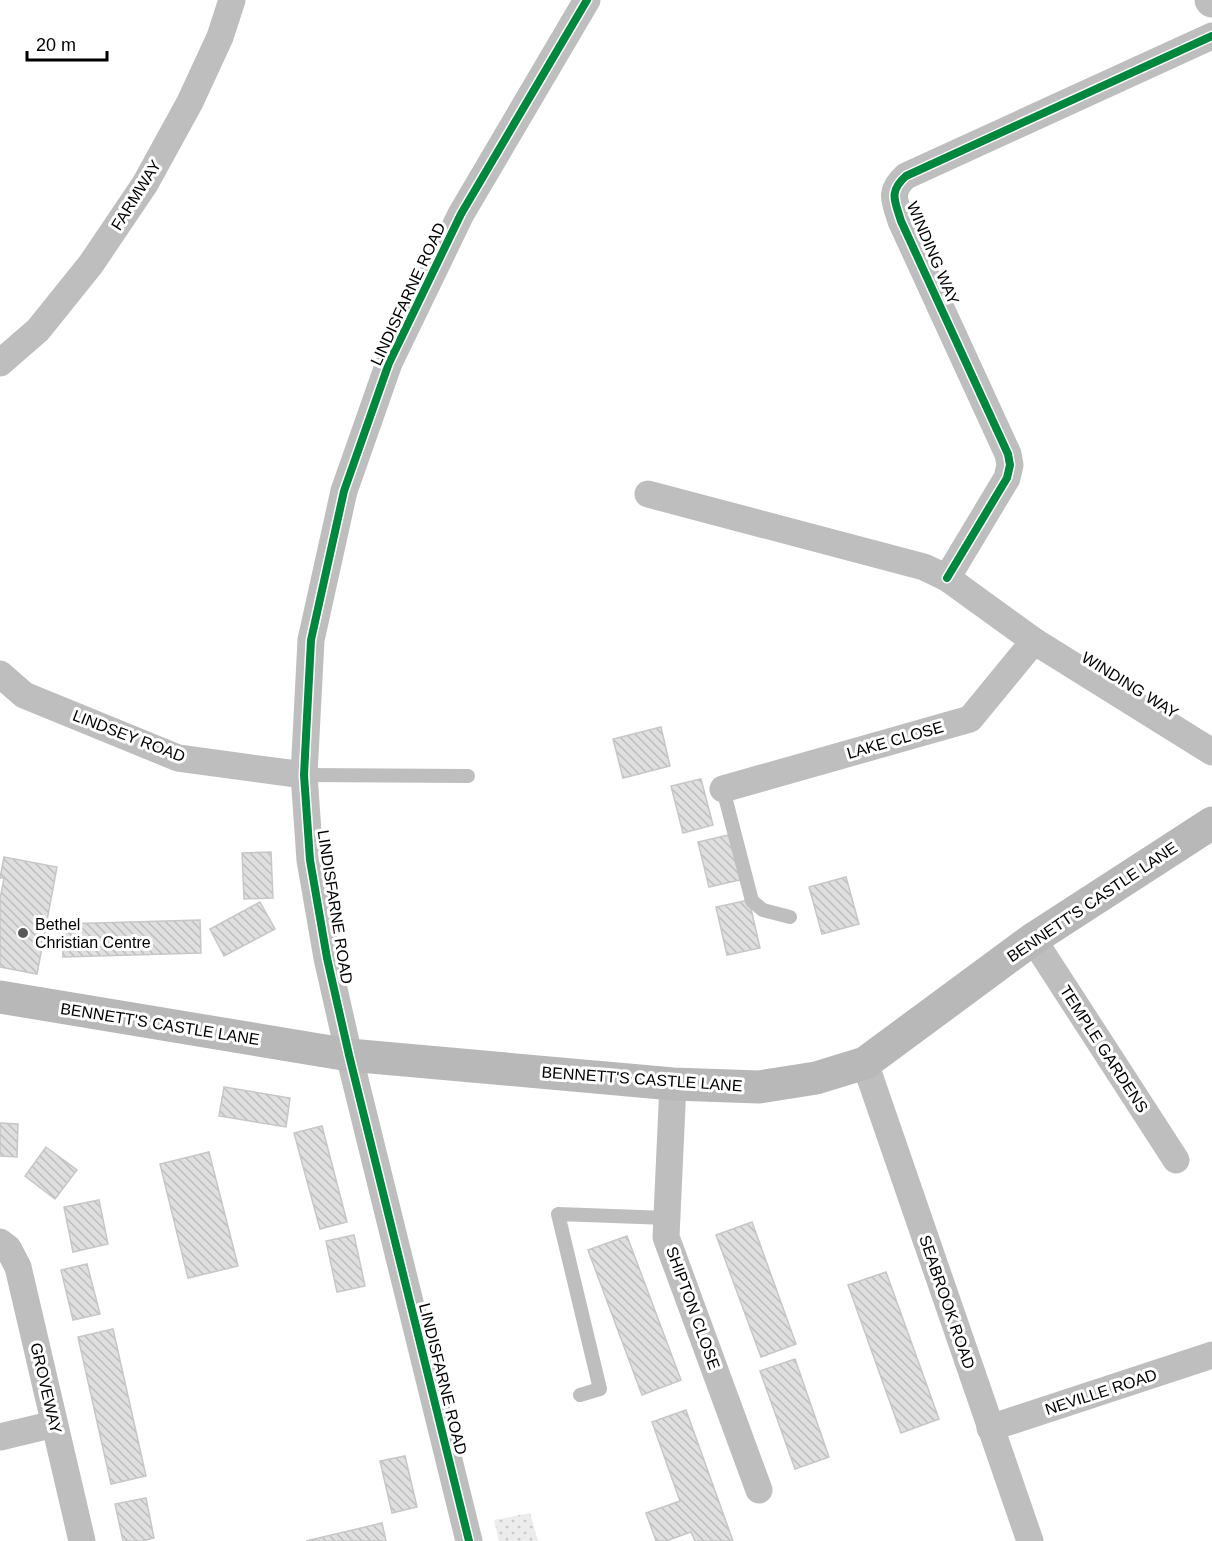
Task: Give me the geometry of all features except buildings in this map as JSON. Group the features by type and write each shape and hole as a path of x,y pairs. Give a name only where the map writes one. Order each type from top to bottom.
{"main road":[{"name":"BENNETT'S CASTLE LANE","path":"0,997 350,1055 674,1083 759,1086 816,1078 865,1063 1033,939 1212,823"}],"street":[{"name":"FARMWAY","path":"0,363 38,330 91,264 145,184 190,102 220,37 232,0"},
{"name":"LINDISFARNE ROAD","path":"469,1541 327,958 310,860 304,775 311,640 344,491 389,363 461,214 587,0"},
{"name":"WINDING WAY","path":"947,578 1007,478 1010,465 1008,454 901,221 894,191 897,184 906,176 1212,36"},
{"name":"WINDING WAY","path":"648,494 924,567 947,578 1034,641 1212,752"},
{"name":"LAKE CLOSE","path":"723,789 970,719 1034,641"},
{"name":"LINDSEY ROAD","path":"0,674 24,695 178,758 304,775"},
{"name":"TEMPLE GARDENS","path":"1033,939 1176,1160"},
{"name":"SEABROOK ROAD","path":"865,1063 1030,1541"},
{"name":"SHIPTON CLOSE","path":"674,1083 666,1237 759,1490"},
{"name":"GROVEWAY","path":"0,1242 8,1248 18,1267 82,1541"},
{"name":"NEVILLE ROAD","path":"990,1428 1212,1356"},
{"path":"0,1437 54,1424"}],"lane":[{"path":"304,775 468,776"},
{"path":"723,789 752,901 763,910 790,916"},
{"path":"580,1395 600,1389 558,1214 667,1218"}],"shaded area":[{"path":"530,1513 538,1541 499,1541 494,1520"}],"cycle path":[{"path":"469,1541 327,958 310,860 304,775 311,640 344,491 389,363 461,214 587,0"},
{"path":"947,578 1007,478 1010,465 1008,454 901,221 894,197 897,187 906,176 1212,36"}],"place":[{"name":"Bethel Christian Centre","path":"23,933"}]}
